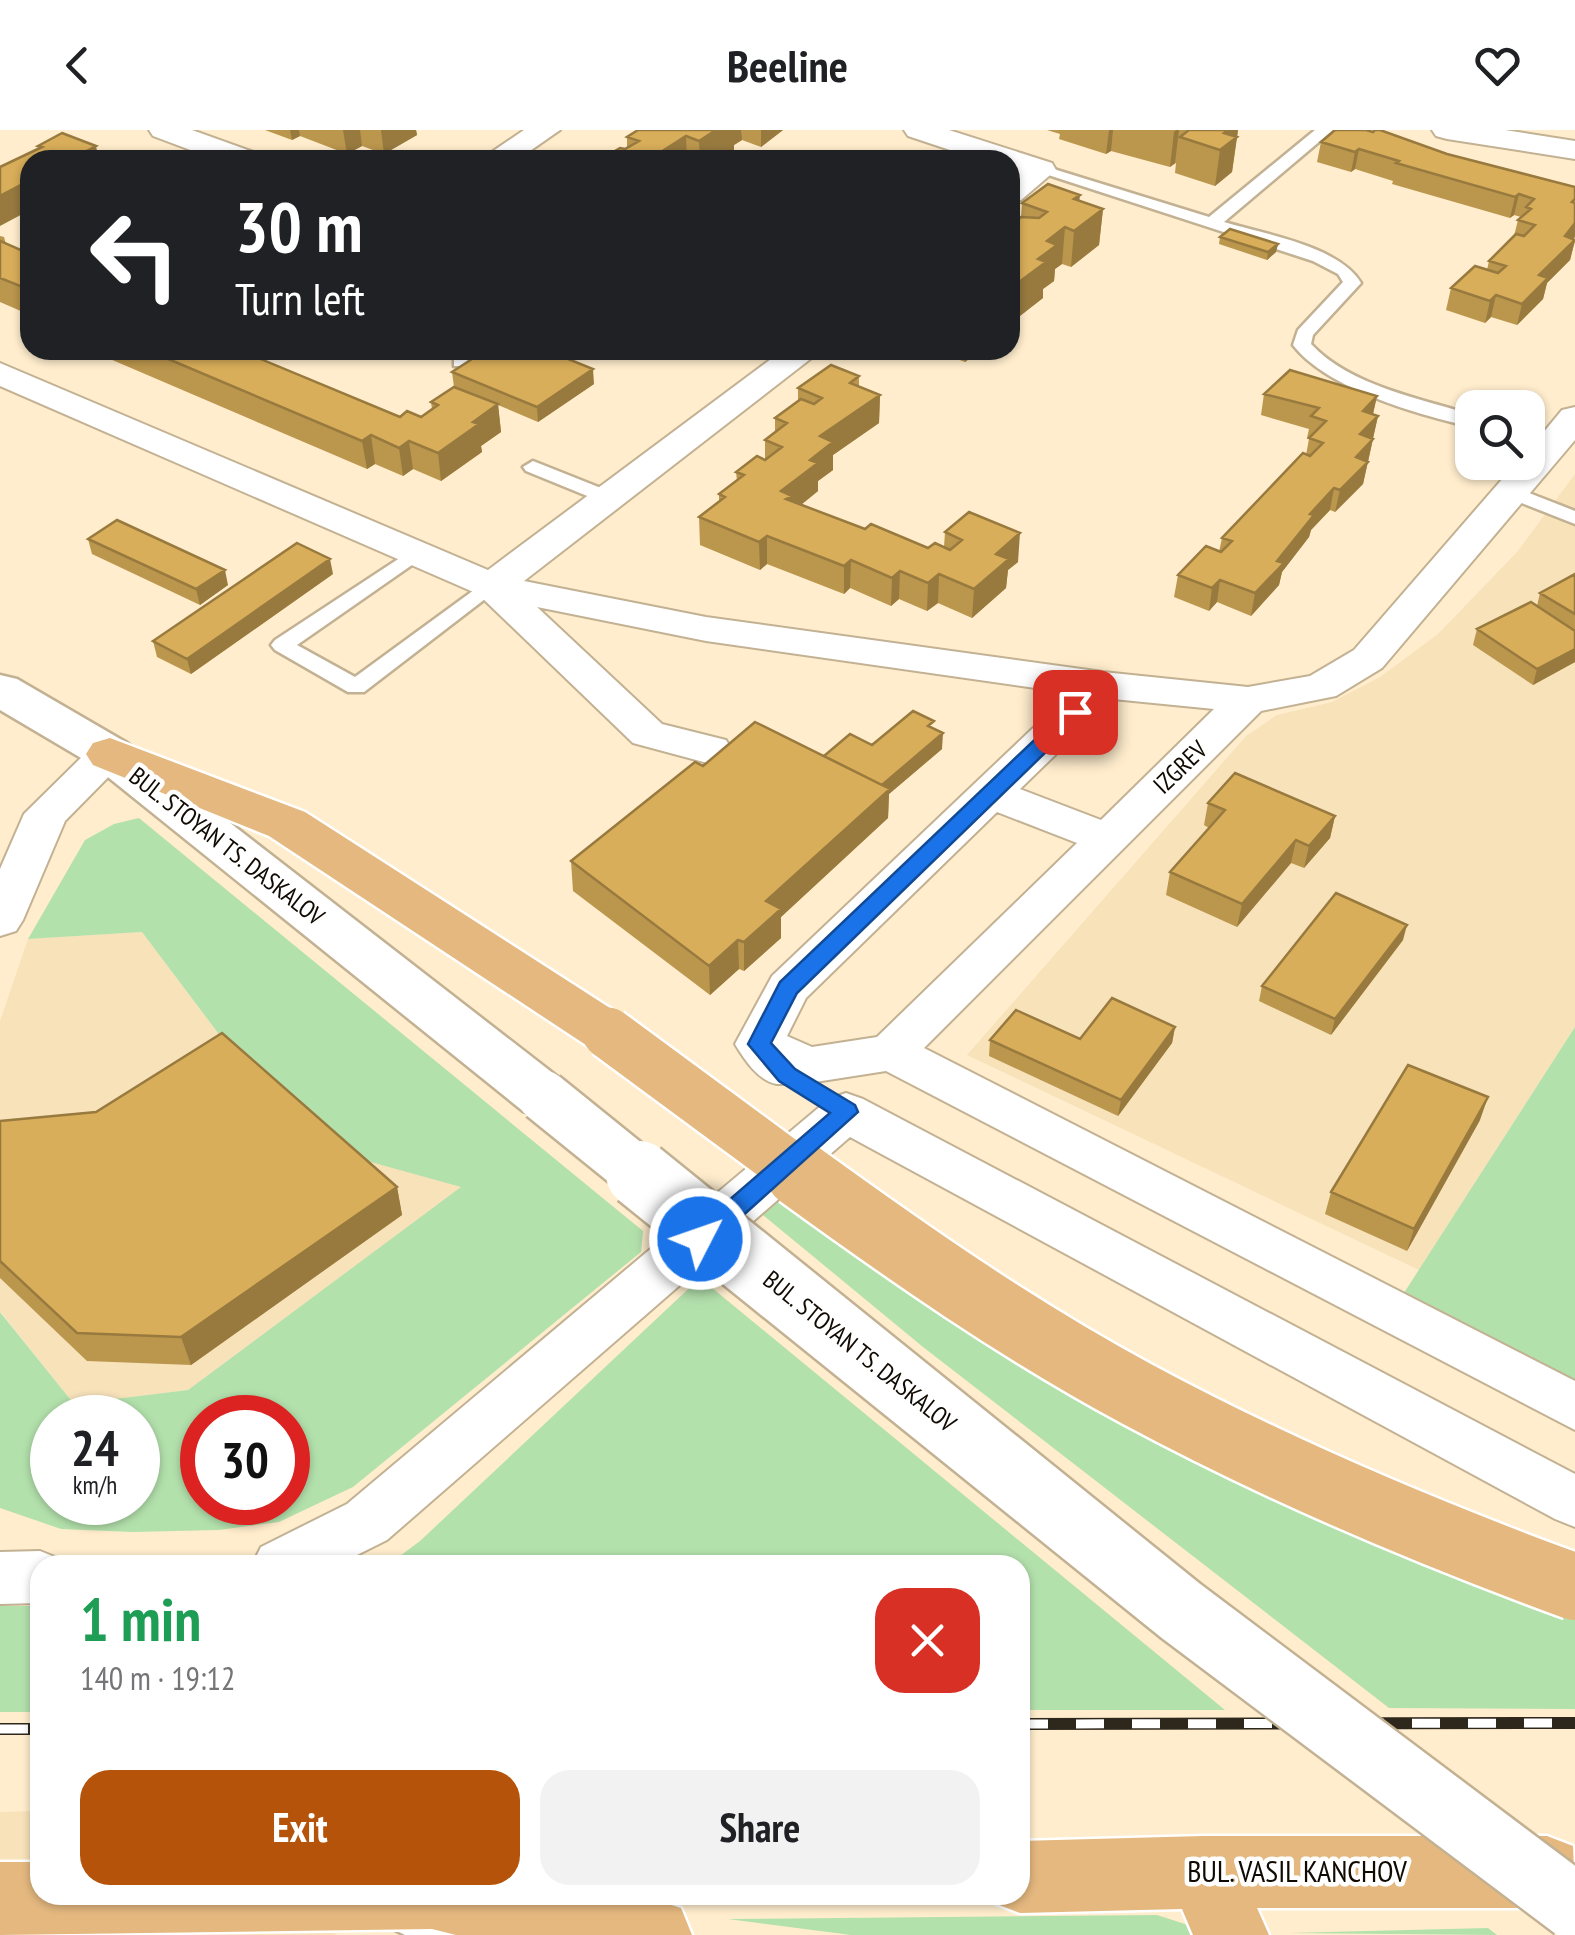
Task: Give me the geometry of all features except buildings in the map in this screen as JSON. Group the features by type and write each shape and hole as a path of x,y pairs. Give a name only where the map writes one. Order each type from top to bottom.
{"main road":[{"path":"110,754 286,824 608,1034 964,1290 1089,1366 1188,1422 1321,1486 1575,1587"},
{"name":"BUL. VASIL KANCHOV","path":"1030,1879 1217,1904 1575,1872"},
{"path":"35,1911 166,1905"},
{"path":"492,1905 654,1935"}],"street":[{"path":"164,130 193,150"},
{"path":"512,150 545,130"},
{"path":"919,130 980,150"},
{"path":"1448,130 1575,150"},
{"path":"1020,163 1041,170"},
{"path":"1020,186 1041,170"},
{"path":"492,586 608,498 777,360"},
{"path":"0,373 492,586 706,629 1103,685 1248,700 1322,687 1368,659 1559,432"},
{"path":"492,586 648,734 711,750"},
{"path":"759,1044 788,988 1103,685"},
{"name":"BUL. STOYAN TS. DASKALOV","path":"0,690 110,754 543,1096 1271,1682 1575,1907"},
{"name":"IZGREV","path":"891,1052 1248,700"},
{"path":"0,920 46,814 110,754"},
{"path":"992,794 1106,838"},
{"path":"759,1044 809,1064 891,1052 1575,1406"},
{"path":"759,1044 787,1075 846,1112 1575,1502"},
{"path":"300,1555 366,1522 846,1112"}],"lane":[{"path":"1212,223 1325,130"},
{"path":"1041,170 1319,257 1345,270 1352,283 1304,334 1302,345 1318,365 1455,414"},
{"path":"532,467 608,498"},
{"path":"1511,492 1575,518"},
{"path":"415,554 282,646 356,687 492,586"},
{"path":"380,1905 442,1935"}],"shaded area":[{"path":"1575,474 1575,1027 1419,1270 967,1055 1246,736 1277,715 1332,702 1380,677 1438,634 1517,552"},
{"path":"142,932 221,1037 359,1158 462,1187 188,1390 147,1395 67,1395 0,1311 0,1021 28,939"},
{"path":"30,1811 30,1905 302,1905 337,1935 0,1935 0,1812"}],"green space":[{"path":"139,818 643,1231 641,1252 353,1487 310,1507 310,1395 180,1395 180,1525 256,1525 132,1532 61,1529 49,1525 160,1525 160,1395 147,1395 188,1390 461,1187 360,1159 221,1037 142,932 28,939 85,840 114,824"},
{"path":"1575,1027 1575,1380 1402,1296"},
{"path":"784,1187 1575,1613 1575,1709 1389,1708 923,1347 757,1210"},
{"path":"700,1278 1225,1710 1030,1710 1030,1555 401,1555"},
{"path":"0,1312 67,1395 30,1395 30,1518 0,1508"},
{"path":"0,1606 30,1606 30,1712 0,1712"},
{"path":"1157,1915 1188,1925 1196,1935 851,1935 728,1919"},
{"path":"1488,1928 1497,1935 1288,1933"}],"railway":[{"path":"1030,1724 1575,1723"},
{"path":"0,1729 30,1729"}],"route":[{"path":"700,1239 846,1112 787,1075 759,1044 788,988 1075,712"}]}
